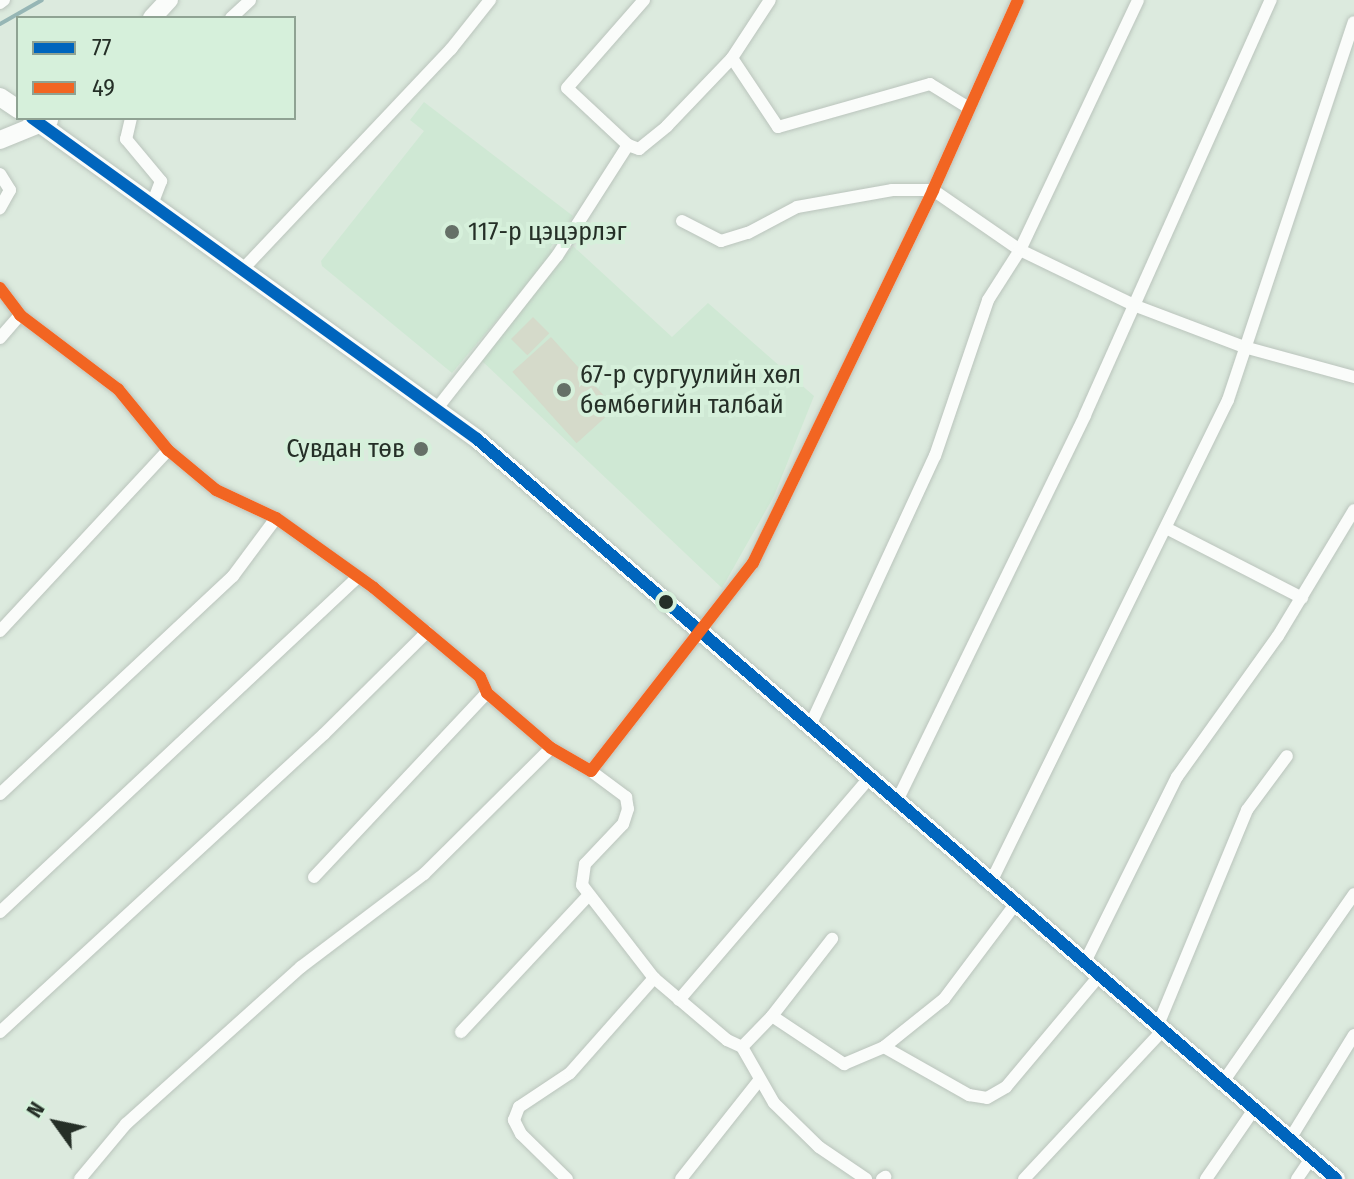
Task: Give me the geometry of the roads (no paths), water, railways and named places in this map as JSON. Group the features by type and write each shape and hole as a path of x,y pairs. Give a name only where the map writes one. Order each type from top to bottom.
{"main road":[{"path":"154,16 169,0"},
{"path":"0,140 42,120 152,204 438,407 1336,1179"}],"street":[{"path":"233,16 250,0"},
{"path":"243,269 451,49 490,0"},
{"path":"644,0 567,88 628,145 639,149 658,134 732,58 770,0"},
{"path":"591,771 703,633 753,563 933,190 1018,0"},
{"path":"810,726 935,456 988,300 1020,250 1138,0"},
{"path":"897,801 1136,306 1271,0"},
{"path":"991,882 1228,400 1354,22"},
{"path":"732,58 778,127 930,84 969,108"},
{"path":"131,120 126,139 161,181 152,204"},
{"path":"438,407 557,256 628,145"},
{"path":"0,174 5,193 0,208"},
{"path":"682,221 721,241 748,233 797,207 892,190 933,190 1020,250 1136,306 1244,347 1354,377"},
{"path":"0,288 20,315 118,389 168,450 216,490 276,518 358,577 480,677 487,693 551,748 591,771 626,797 628,809 623,824 585,864 582,885 588,896 654,978 742,1047 758,1082 808,1137 866,1179"},
{"path":"0,338 20,315"},
{"path":"0,631 168,450"},
{"path":"1085,962 1177,777 1302,598 1354,510"},
{"path":"0,794 233,576 276,518"},
{"path":"1166,528 1302,598"},
{"path":"0,912 358,577"},
{"path":"0,1032 324,734 427,632"},
{"path":"314,877 487,693"},
{"path":"80,1179 126,1124 301,967 424,874 551,748"},
{"path":"1024,1179 1161,1027 1247,810 1287,756"},
{"path":"679,1000 870,777"},
{"path":"1223,1082 1354,894"},
{"path":"461,1032 588,896"},
{"path":"772,1016 844,1064 884,1047 944,999 1016,903"},
{"path":"742,1047 772,1016 832,939"},
{"path":"884,1047 969,1095 987,1098 1006,1087 1099,976"},
{"path":"567,1179 521,1134 514,1120 519,1107 570,1073 654,978"},
{"path":"1290,1139 1354,1035"},
{"path":"681,1179 758,1082"},
{"path":"1206,1179 1255,1108"},
{"path":"1297,1179 1311,1158"}],"waterway":[{"path":"0,24 42,0"}],"place":[{"name":"117-р цэцэрлэг","path":"452,232"},
{"name":"67-р сургуулийн хөл бөмбөгийн талбай","path":"564,390"},
{"name":"Сувдан төв","path":"421,449"}]}
